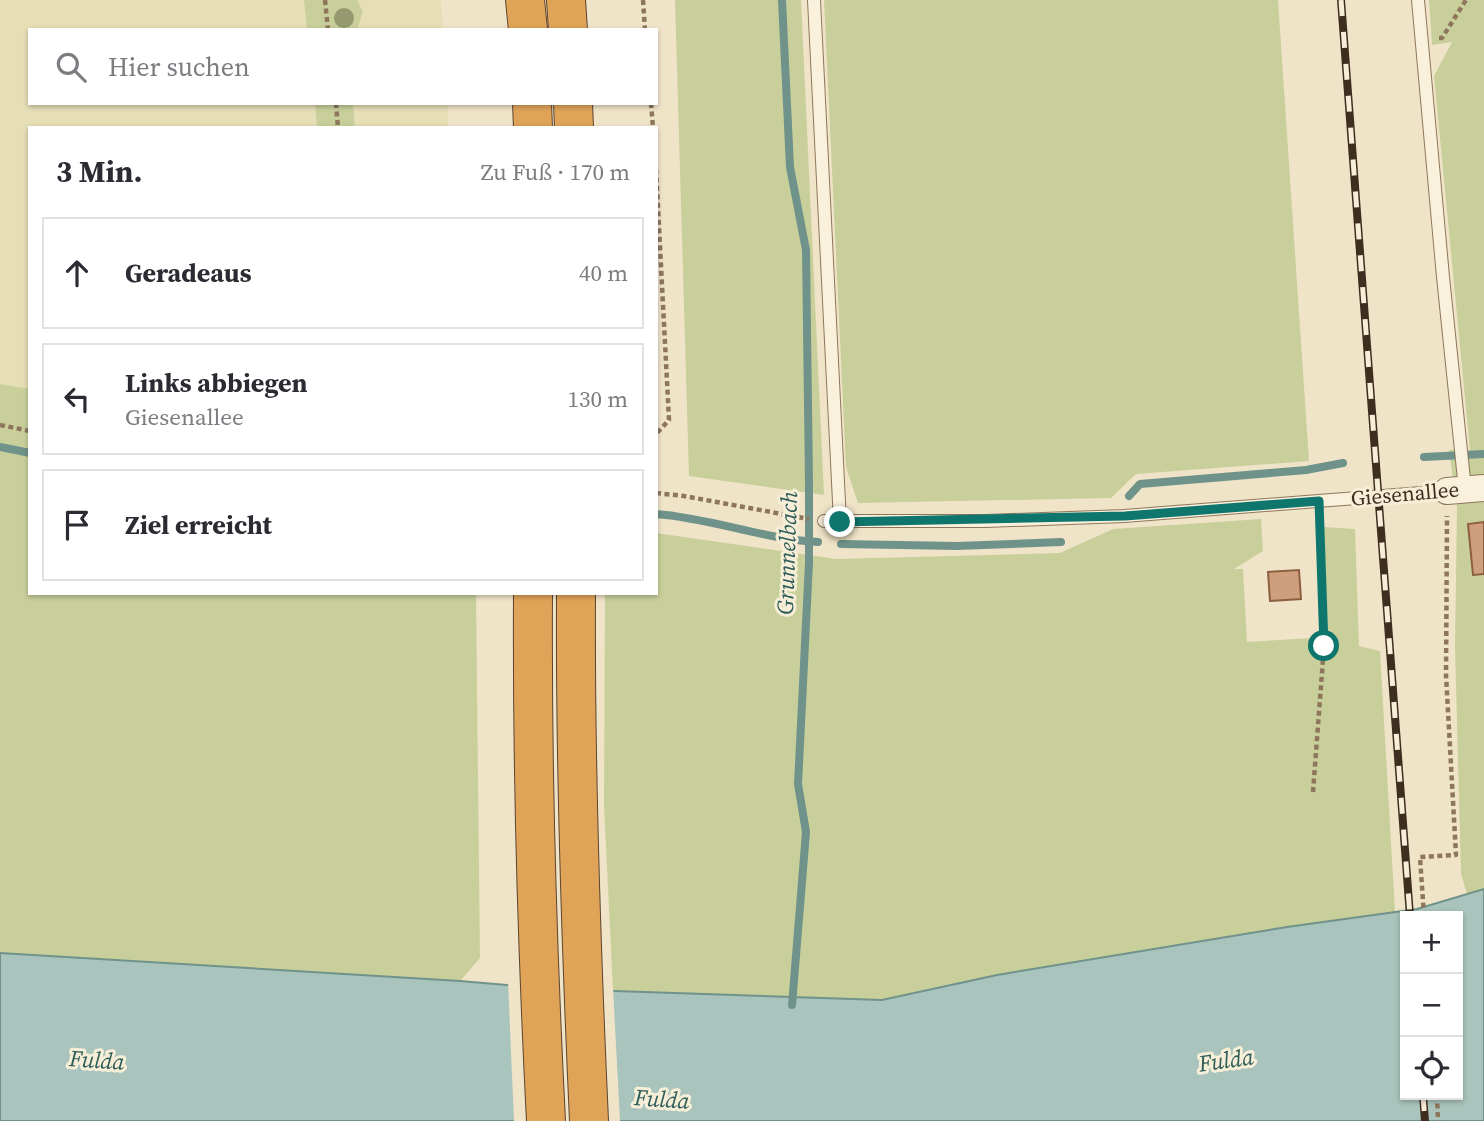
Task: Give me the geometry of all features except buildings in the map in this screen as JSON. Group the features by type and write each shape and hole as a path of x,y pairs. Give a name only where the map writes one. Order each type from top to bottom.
{"highway":[{"path":"525,0 528,28"},
{"path":"566,0 568,28"},
{"path":"532,105 533,126"},
{"path":"573,105 574,126"},
{"path":"533,595 532,718 537,932 546,1121"},
{"path":"576,595 577,773 589,1121"}],"lane":[{"path":"814,0 840,522"},
{"path":"1418,0 1465,484"},
{"name":"Giesenallee","path":"824,521 1125,516 1319,501 1465,484"}],"path":[{"path":"325,0 328,28"},
{"path":"643,0 645,28"},
{"path":"1421,41 1442,38 1466,0"},
{"path":"336,105 338,126"},
{"path":"651,105 653,126"},
{"path":"658,208 669,420 658,432"},
{"path":"0,425 28,431"},
{"path":"1424,911 1420,857 1456,855 1446,675 1465,484"},
{"path":"658,493 802,519"},
{"path":"1313,792 1324,646 1319,501"},
{"path":"1437,1100 1438,1121"}],"shaded area":[{"path":"0,0 304,0 307,28 28,28 28,105 315,105 317,126 28,126 28,389 0,384"},
{"path":"357,0 441,0 443,28 358,28 363,12"},
{"path":"353,105 448,105 448,126 355,126"}],"green space":[{"path":"304,0 357,0 363,12 358,28 307,28"},
{"path":"675,0 801,0 824,495 689,476"},
{"path":"824,0 1278,0 1309,461 1136,474 1111,498 858,503 846,467"},
{"path":"1429,0 1484,0 1484,889 1467,894 1461,874 1455,647 1457,507 1449,450 1470,450 1434,76 1452,42 1432,45"},
{"path":"315,105 353,105 355,126 317,126"},
{"path":"0,384 28,389 28,595 476,595 480,958 460,981 0,953"},
{"path":"1261,519 1263,551 1234,569 1243,569 1247,642 1328,637 1324,527 1355,529 1359,646 1380,651 1395,912 997,975 882,1000 613,991 604,805 605,595 658,595 658,533 836,559 1060,553 1113,529"}],"water":[{"name":"Fulda","path":"1484,889 1484,1121 0,1121 0,953 555,989 882,1000 997,975 1287,927 1400,911 1400,1100 1463,1100 1463,911 1403,911"}],"pier":[{"path":"508,981 613,988 620,1121 514,1121"}],"waterway":[{"name":"Grunnelbach","path":"782,0 790,167 806,250 809,482 809,563 798,784 806,832 792,1005"},
{"path":"0,447 28,453"},
{"path":"1424,457 1484,454"},
{"path":"1129,496 1140,484 1306,470 1343,463"},
{"path":"658,514 818,542"},
{"path":"841,544 957,546 1061,542"}],"railway":[{"path":"1341,0 1410,911"},
{"path":"1423,1100 1425,1121"}],"route":[{"path":"840,522 1125,516 1319,501 1324,646"}]}
